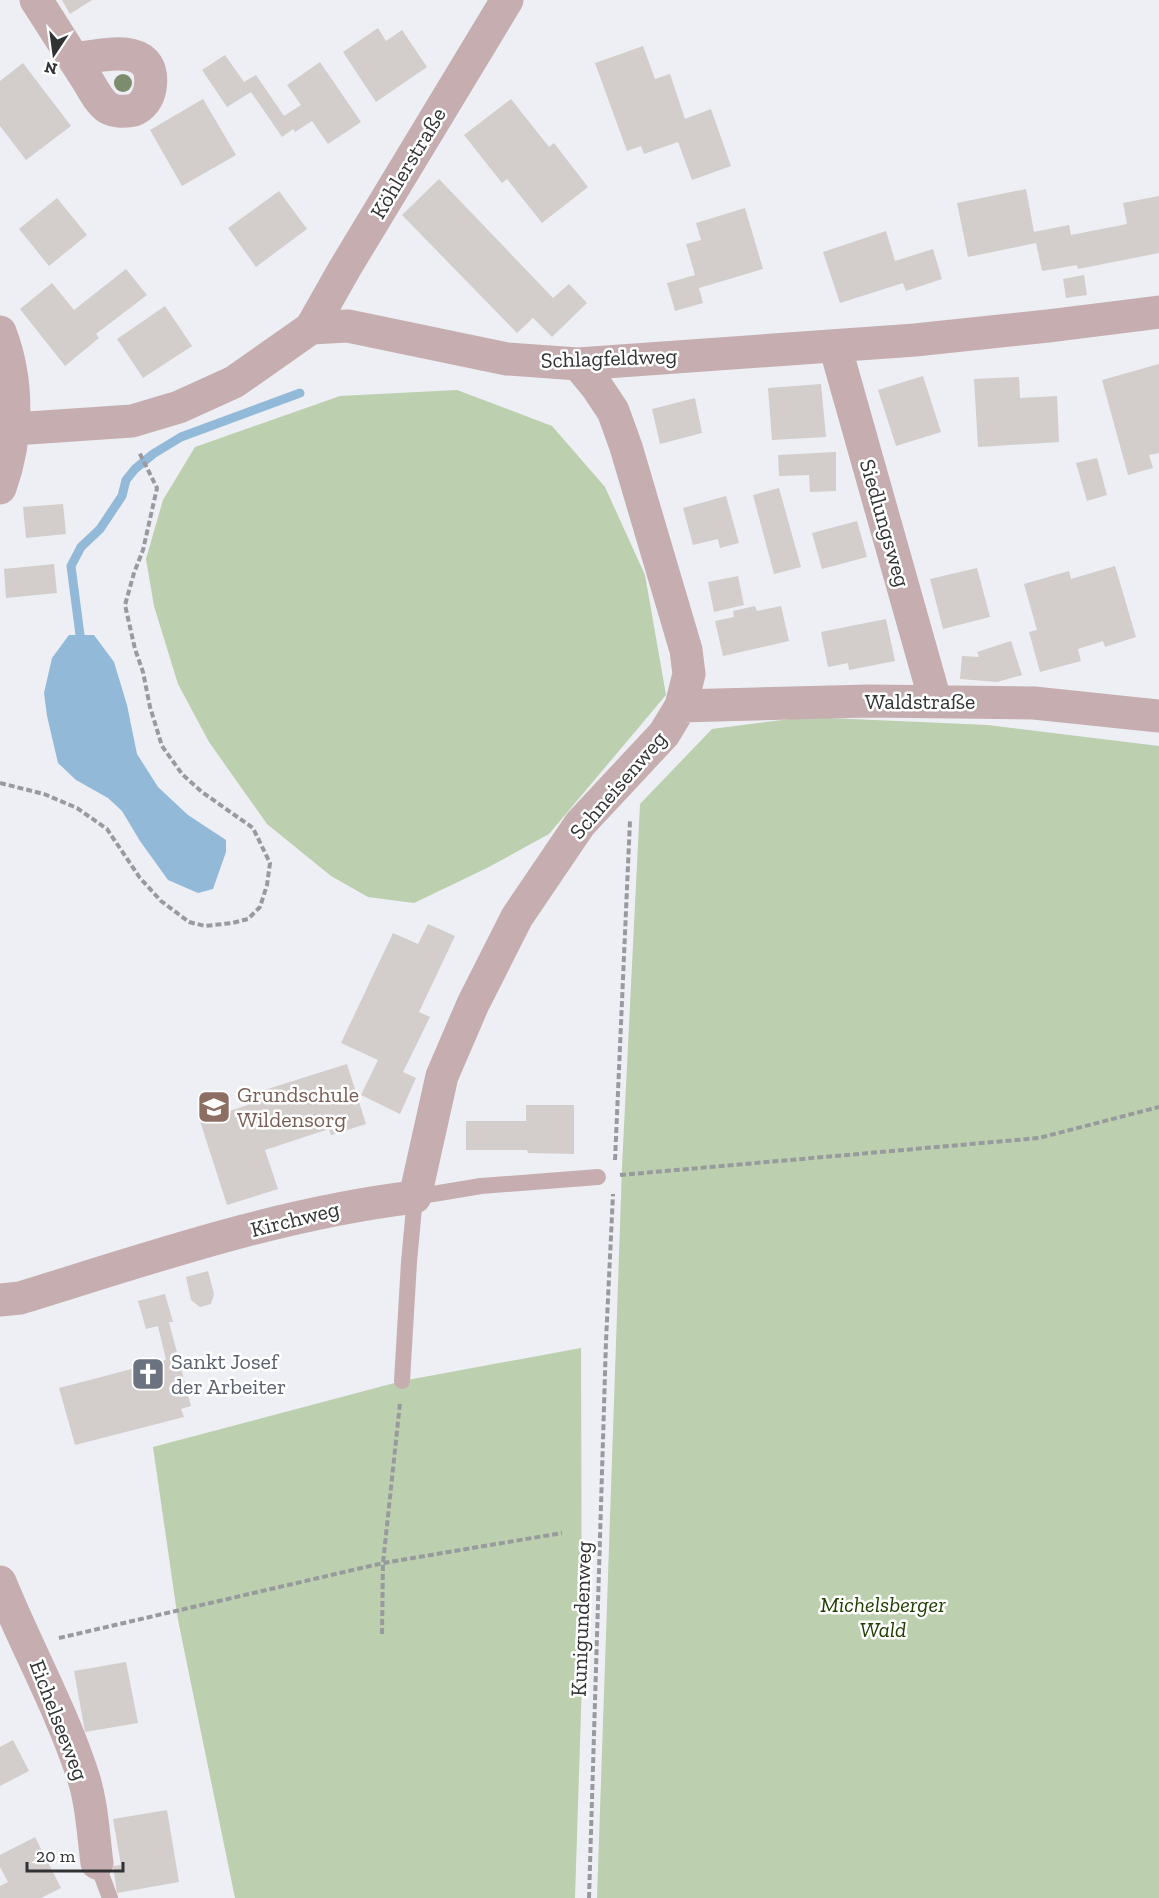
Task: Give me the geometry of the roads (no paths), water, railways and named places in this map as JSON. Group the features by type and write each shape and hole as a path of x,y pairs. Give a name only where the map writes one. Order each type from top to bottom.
{"street":[{"path":"36,0 74,59"},
{"name":"Köhlerstraße","path":"311,328 494,6"},
{"name":"Schlagfeldweg","path":"311,328 348,326 507,359 578,364 835,346 1048,327 1159,312"},
{"path":"14,429 132,421 179,407 234,382 311,328"},
{"path":"0,332 11,365 14,429 7,468 0,488"},
{"name":"Siedlungsweg","path":"835,346 935,700"},
{"name":"Schneisenweg","path":"415,1197 442,1076 473,1004 517,917 580,824 664,734 681,706 689,674 686,650 630,458 613,411 578,364"},
{"name":"Waldstraße","path":"681,706 935,700 1034,702 1159,716"},
{"name":"Kirchweg","path":"0,1300 20,1298 163,1254 278,1223 362,1203 415,1197"},
{"name":"Eichelseeweg","path":"0,1582 60,1716 82,1774 91,1810 97,1863"}],"lane":[{"name":"Kirchweg","path":"415,1197 482,1186 606,1176"},
{"path":"402,1381 415,1197"},
{"path":"97,1863 110,1898"}],"water":[{"path":"69,635 94,635 114,662 127,705 137,754 158,787 188,815 226,840 226,852 213,889 198,893 168,880 122,811 108,798 76,780 58,763 44,693 52,658"}],"waterway":[{"path":"80,635 71,566 81,547 100,529 122,496 126,480 135,469 153,454 181,437 300,393"}],"place":[{"name":"Grundschule Wildensorg","path":"214,1107"},
{"name":"Sankt Josef der Arbeiter","path":"148,1374"}],"park label":[{"name":"Michelsberger Wald","path":"883,1616"}]}
